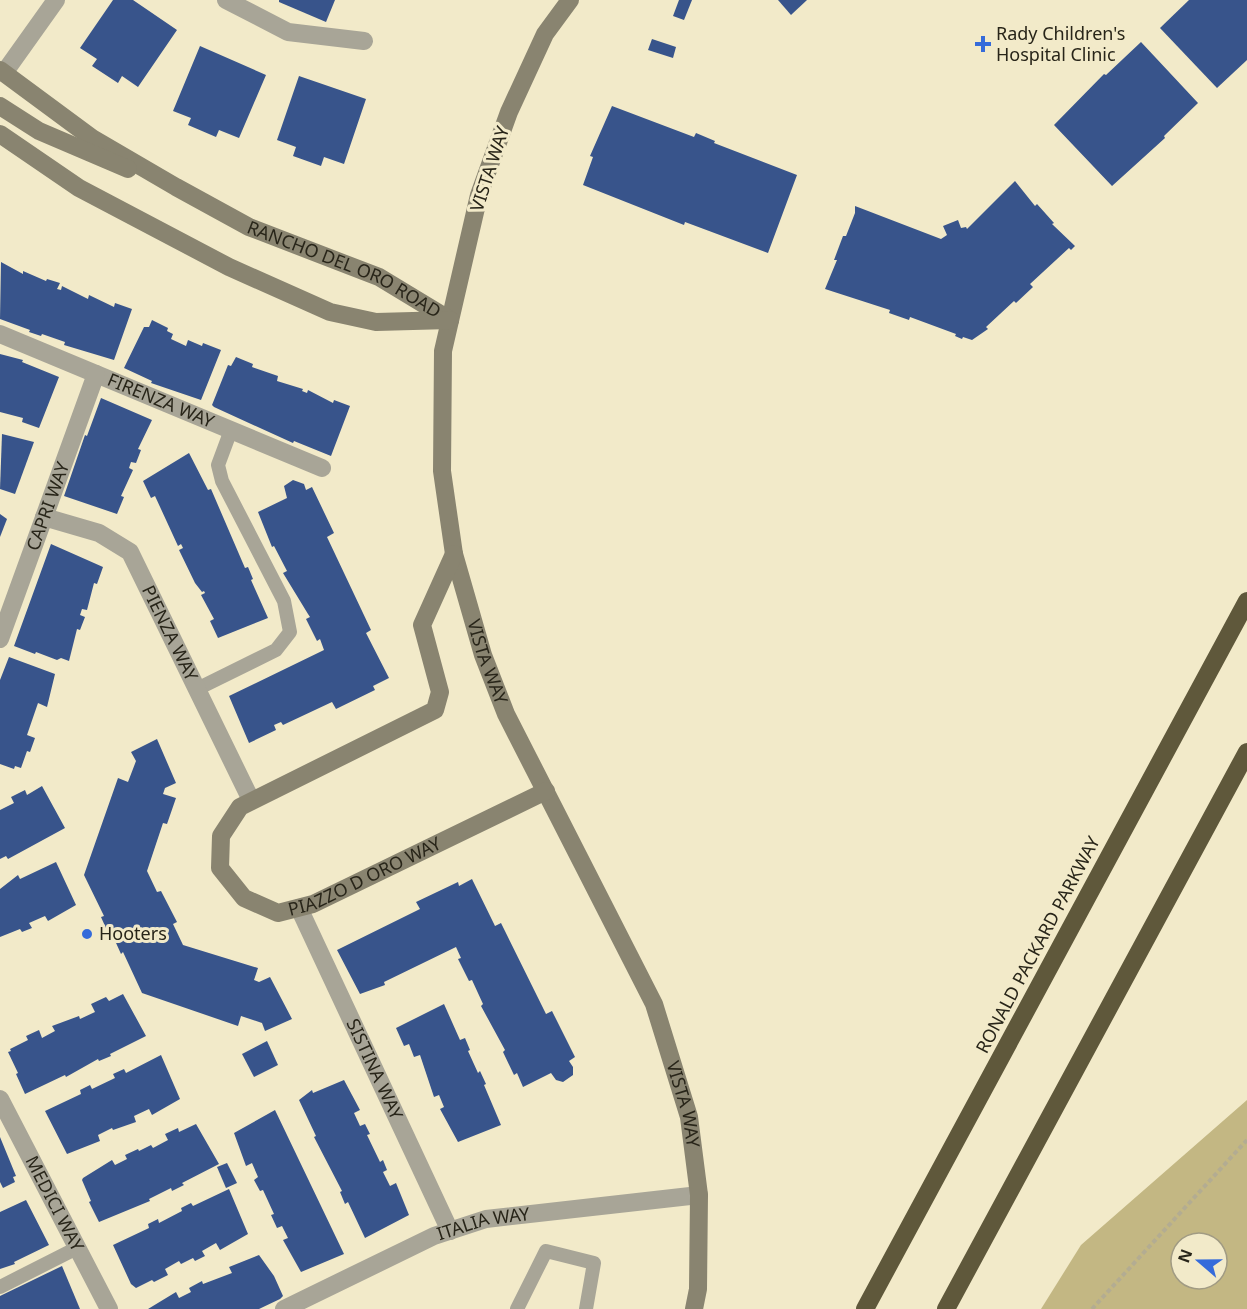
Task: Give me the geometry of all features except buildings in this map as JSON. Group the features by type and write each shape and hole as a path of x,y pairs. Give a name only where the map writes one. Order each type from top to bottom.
{"highway":[{"name":"RONALD PACKARD PARKWAY","path":"865,1309 1247,601"},
{"path":"946,1309 1247,752"}],"main road":[{"name":"VISTA WAY","path":"570,0 545,34 509,112 479,195 443,351 442,471 454,554 483,655 506,714 654,1004 688,1117 699,1195 698,1289 694,1309"},
{"name":"RANCHO DEL ORO ROAD","path":"2,71 92,138 166,182 249,227 379,277 450,320"},
{"path":"0,106 39,131 110,163 166,182"},
{"name":"RANCHO DEL ORO ROAD","path":"0,134 79,188 229,267 330,312 376,322 450,320"},
{"name":"PIAZZO D ORO WAY","path":"454,554 422,625 440,692 435,710 240,807 221,836 220,868 244,898 278,913 313,904 546,791"}],"street":[{"path":"2,71 56,0"},
{"path":"226,0 288,32 364,41"},
{"name":"FIRENZA WAY","path":"0,334 322,468"},
{"name":"CAPRI WAY","path":"0,639 96,374"},
{"name":"PIENZA WAY","path":"44,517 99,533 130,552 251,800"},
{"name":"SISTINA WAY","path":"299,908 450,1231"},
{"name":"MEDICI WAY","path":"3,1110 109,1309"},
{"name":"ITALIA WAY","path":"284,1309 450,1231 486,1218 699,1195"}],"lane":[{"path":"197,689 276,650 290,632 284,601 222,481 218,465 231,430"},
{"path":"0,1287 77,1248"},
{"path":"518,1309 546,1251 594,1263 586,1309"}],"path":[{"path":"1092,1309 1247,1140"}],"shaded area":[{"path":"1247,1100 1247,1309 1041,1309 1081,1245"}],"place":[{"name":"Rady Children's Hospital Clinic","path":"983,44"},
{"name":"Hooters","path":"87,934"}]}
